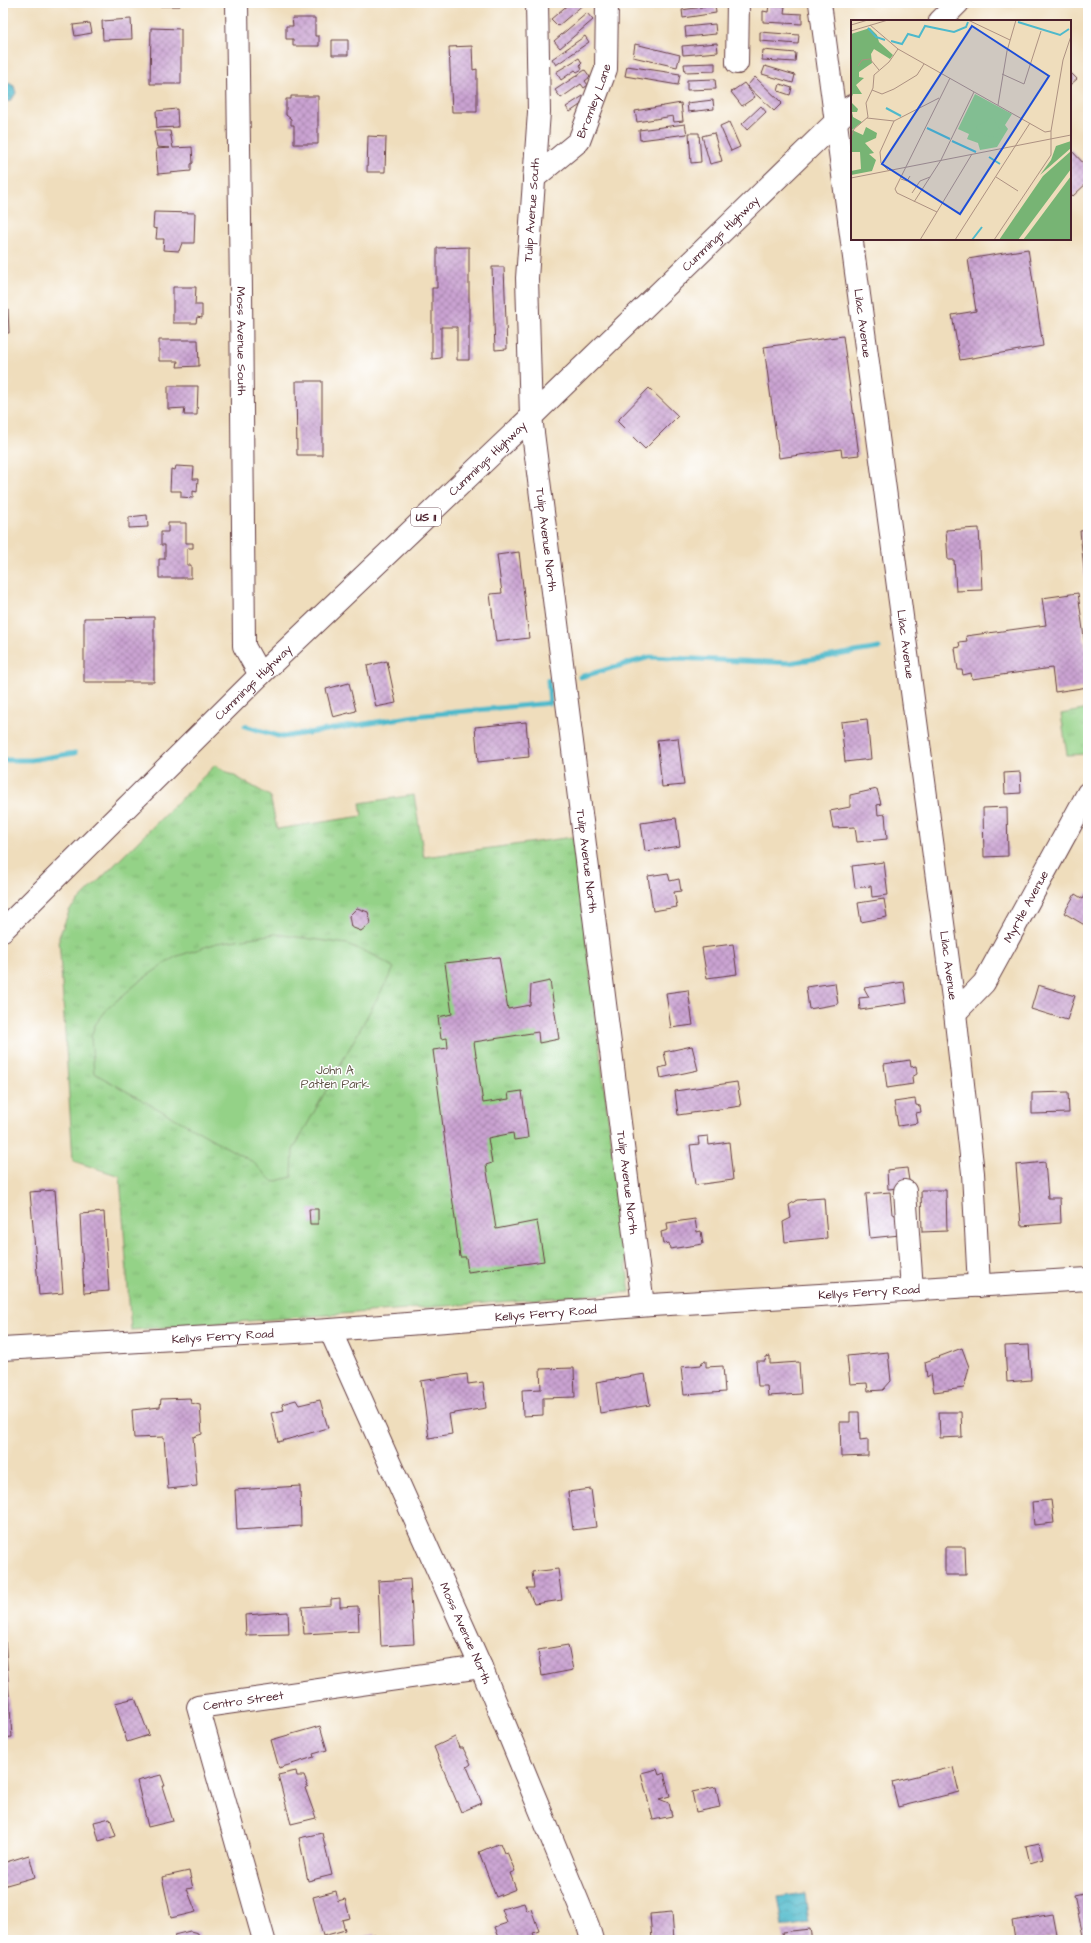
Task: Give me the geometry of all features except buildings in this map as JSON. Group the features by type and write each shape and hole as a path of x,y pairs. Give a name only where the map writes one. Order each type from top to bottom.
{"street":[{"name":"Moss Avenue South","path":"237,3 242,305 244,646 260,675"},
{"name":"Tulip Avenue South","path":"531,417 526,278 539,112 537,3"},
{"name":"Bromley Lane","path":"534,178 579,141 606,69 607,3"},
{"path":"737,63 738,3"},
{"name":"Lilac Avenue","path":"820,3 851,234"},
{"path":"941,20 958,3"},
{"name":"Cummings Highway","path":"3,930 260,675 531,417 851,107"},
{"name":"Lilac Avenue","path":"852,240 955,1013 973,1173 979,1286"},
{"name":"Tulip Avenue North","path":"531,417 643,1305"},
{"name":"Myrtle Avenue","path":"955,1013 984,983 1088,793"},
{"path":"905,1191 912,1289"},
{"name":"Kellys Ferry Road","path":"3,1349 330,1330 643,1305 1088,1279"},
{"name":"Moss Avenue North","path":"330,1330 481,1667 585,1919 592,1940"},
{"name":"Centro Street","path":"264,1940 198,1707 481,1667"}],"green space":[{"path":"1088,709 1088,754 1067,755 1061,714"},
{"name":"John A Patten Park","path":"215,765 270,796 277,829 362,816 360,803 414,795 424,857 573,837 630,1292 131,1330 120,1176 73,1161 59,937 70,909"},
{"path":"275,934 347,944 375,956 394,968 293,1150 292,1177 273,1182 253,1162 94,1073 91,1037 95,1025 108,1008 141,980 175,957 217,943"}],"water":[{"path":"9,83 14,86 16,93 11,101 4,102 3,85"},
{"path":"805,1893 809,1923 783,1927 778,1897"}],"waterway":[{"path":"580,677 650,657 789,663 879,648"},
{"path":"245,726 282,737 415,716 550,703 548,680"},
{"path":"3,760 31,760 75,753"}]}
